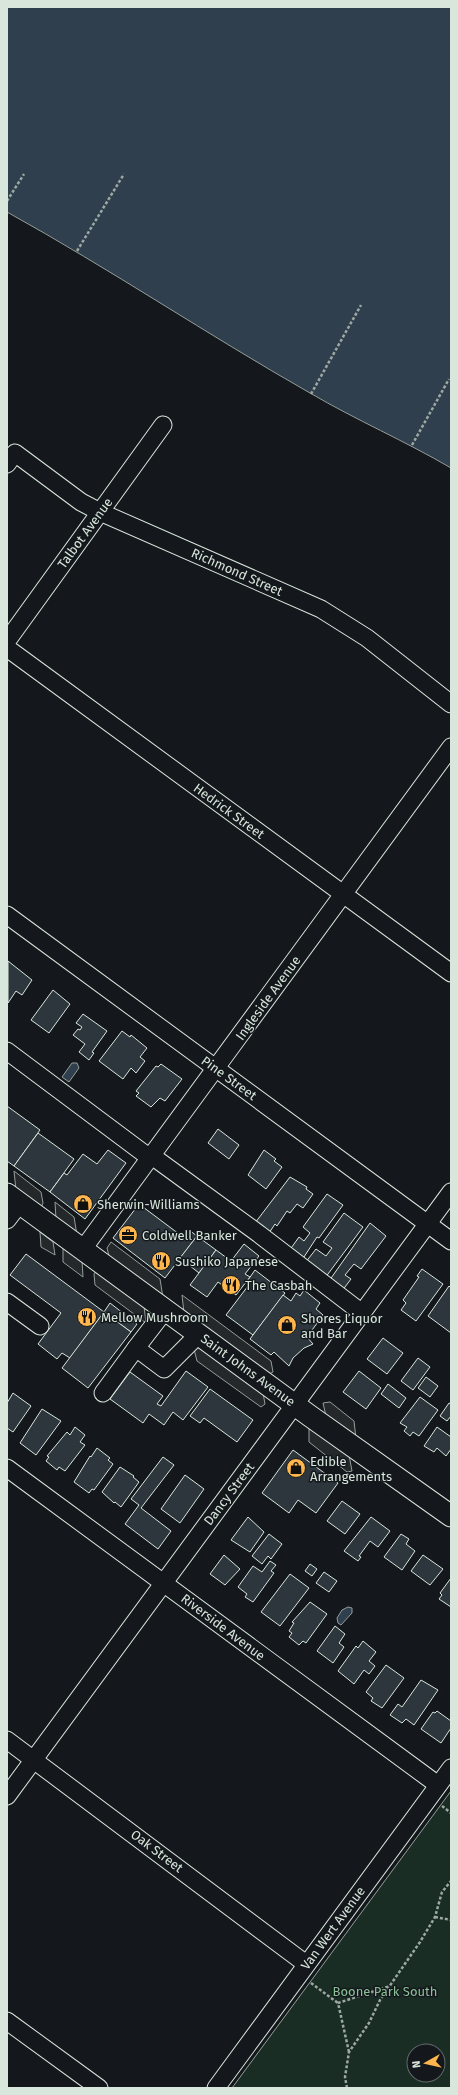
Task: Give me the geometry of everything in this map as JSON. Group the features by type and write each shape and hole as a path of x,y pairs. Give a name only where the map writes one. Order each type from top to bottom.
{"main road":[{"name":"Saint Johns Avenue","path":"13,1198 198,1334 451,1516"}],"street":[{"name":"Talbot Avenue","path":"7,641 163,425"},
{"name":"Richmond Street","path":"11,458 81,502 100,512 320,609 367,638 451,704"},
{"name":"Hedrick Street","path":"7,648 451,973"},
{"name":"Ingleside Avenue","path":"83,1249 451,747"},
{"name":"Pine Street","path":"7,915 451,1241"},
{"path":"7,1051 151,1157 260,1234 362,1313"},
{"name":"Dancy Street","path":"7,1796 451,1192"},
{"path":"7,1220 13,1198"},
{"path":"7,1302 40,1326"},
{"path":"103,1393 166,1310"},
{"path":"136,1348 164,1369 198,1334"},
{"name":"Riverside Avenue","path":"7,1468 163,1582 437,1794"},
{"name":"Oak Street","path":"7,1740 34,1759 303,1969"},
{"name":"Van Wert Avenue","path":"216,2088 303,1969 437,1794 451,1768"},
{"path":"7,2021 99,2088"}],"path":[{"path":"7,201 24,174"},
{"path":"77,251 124,174"},
{"path":"310,394 360,305"},
{"path":"412,445 449,379"},
{"path":"437,1794 451,1813"},
{"path":"349,2052 369,2023 380,2000 420,1942 435,1917 442,1892 451,1881"},
{"path":"435,1917 451,1920"},
{"path":"303,1969 338,2003 349,2052 345,2077 347,2088"},
{"path":"338,2003 390,1986"}],"green space":[{"name":"Boone Park South","path":"451,1791 451,2088 232,2088"}],"shaded area":[{"path":"14,1171 41,1192 43,1203 41,1208 16,1190"},
{"path":"55,1202 74,1217 77,1235 56,1219"},
{"path":"40,1232 53,1242 55,1255 41,1247"},
{"path":"111,1242 160,1279 163,1298 110,1260 107,1248"},
{"path":"63,1247 82,1261 83,1277 63,1262"},
{"path":"96,1271 144,1306 146,1323 95,1285 94,1274"},
{"path":"182,1295 271,1361 273,1372 267,1375 184,1313"},
{"path":"196,1343 263,1393 265,1404 261,1407 197,1361 194,1349"},
{"path":"330,1402 354,1421 356,1439 326,1416 323,1403"},
{"path":"309,1426 349,1455 352,1471 347,1472 309,1442"}],"water":[{"path":"7,7 451,7 451,468 310,393 83,256 7,212"},
{"path":"72,1063 77,1063 79,1068 69,1082 62,1077"},
{"path":"348,1607 352,1608 352,1613 341,1625 338,1623 337,1618 342,1610"}],"building":[{"path":"8,961 32,980 22,995 16,991 8,1003"},
{"path":"53,990 70,1004 49,1033 31,1020"},
{"path":"83,1014 107,1031 92,1052 94,1053 89,1060 79,1052 85,1044 73,1035 82,1027 76,1023"},
{"path":"122,1031 130,1037 131,1035 147,1048 140,1057 145,1061 136,1073 131,1068 123,1079 99,1061"},
{"path":"161,1064 182,1079 165,1101 160,1098 151,1107 136,1096 139,1093 136,1091 156,1066 158,1067"},
{"path":"7,1106 40,1130 14,1166 7,1161"},
{"path":"218,1129 239,1145 229,1159 208,1143"},
{"path":"38,1133 74,1159 50,1192 14,1166"},
{"path":"108,1150 126,1163 85,1219 50,1192 64,1173 67,1175 83,1154 97,1164"},
{"path":"264,1150 276,1159 274,1161 282,1167 266,1189 248,1175"},
{"path":"290,1177 307,1187 306,1189 313,1194 303,1208 297,1204 290,1213 287,1211 277,1226 275,1224 269,1233 255,1223"},
{"path":"327,1194 343,1205 319,1238 317,1237 302,1260 289,1251 299,1237 304,1241 310,1233 303,1227"},
{"path":"139,1204 183,1237 189,1230 197,1236 165,1278 113,1238"},
{"path":"344,1213 363,1227 325,1278 305,1263 316,1249 326,1256 332,1248 323,1242"},
{"path":"370,1223 386,1236 361,1269 354,1264 345,1275 351,1279 342,1291 329,1281"},
{"path":"197,1236 216,1250 199,1273 180,1258"},
{"path":"244,1244 259,1256 245,1274 250,1277 236,1295 218,1282 207,1297 190,1285 216,1250 231,1261"},
{"path":"26,1254 104,1312 70,1358 62,1353 57,1359 38,1344 61,1313 10,1275"},
{"path":"422,1269 443,1284 416,1321 401,1310 406,1303 403,1300 419,1277 417,1276"},
{"path":"255,1270 285,1293 253,1335 226,1315 251,1282 248,1280"},
{"path":"449,1286 451,1288 451,1333 428,1316"},
{"path":"304,1290 320,1303 316,1309 323,1315 307,1337 313,1344 304,1348 293,1358 289,1366 274,1352 271,1355 250,1339 283,1295 291,1301 296,1293 300,1296"},
{"path":"110,1303 137,1324 131,1332 104,1312"},
{"path":"104,1312 131,1332 88,1388 62,1368"},
{"path":"383,1338 403,1353 387,1374 367,1359"},
{"path":"418,1358 430,1367 413,1390 401,1381"},
{"path":"186,1371 208,1387 183,1420 173,1412 164,1425 149,1414 143,1423 110,1399 130,1372 163,1396 157,1404 161,1406"},
{"path":"359,1371 381,1388 366,1409 343,1392"},
{"path":"426,1377 438,1386 430,1397 418,1388"},
{"path":"388,1384 406,1398 399,1408 381,1394"},
{"path":"210,1389 253,1420 237,1442 204,1418 200,1423 190,1416"},
{"path":"13,1393 31,1406 13,1432 7,1428 7,1403"},
{"path":"420,1397 438,1410 419,1436 413,1432 410,1436 404,1431 407,1427 400,1423"},
{"path":"449,1403 451,1404 451,1416 447,1421 440,1416"},
{"path":"42,1409 61,1421 36,1455 20,1443"},
{"path":"75,1427 85,1435 80,1442 85,1445 65,1471 59,1467 57,1470 46,1461 49,1457 47,1456 67,1432 70,1435"},
{"path":"437,1427 451,1437 451,1449 446,1456 437,1448 434,1452 424,1446"},
{"path":"97,1448 110,1458 108,1460 113,1464 94,1490 92,1489 89,1493 74,1482 90,1456 91,1457"},
{"path":"293,1450 338,1483 316,1513 298,1500 289,1513 262,1493"},
{"path":"163,1457 174,1465 141,1508 171,1531 158,1549 125,1524 139,1505 131,1499"},
{"path":"120,1467 134,1476 133,1477 139,1482 121,1507 102,1492"},
{"path":"185,1475 204,1489 180,1523 161,1509"},
{"path":"342,1501 360,1514 345,1534 327,1521"},
{"path":"248,1517 264,1532 250,1552 231,1540"},
{"path":"371,1517 390,1531 378,1547 370,1541 359,1556 361,1557 358,1561 344,1551"},
{"path":"269,1534 282,1544 271,1559 268,1556 262,1564 252,1556"},
{"path":"401,1534 409,1539 406,1544 415,1551 402,1570 384,1557"},
{"path":"224,1555 240,1569 225,1585 210,1574"},
{"path":"423,1555 443,1569 430,1585 411,1571"},
{"path":"270,1561 276,1565 271,1571 274,1573 253,1602 245,1597 247,1594 238,1587 253,1566 262,1572"},
{"path":"310,1564 317,1569 312,1576 305,1571"},
{"path":"324,1572 337,1581 329,1592 316,1583"},
{"path":"290,1574 309,1588 280,1626 261,1612"},
{"path":"451,1578 451,1607 439,1599 442,1595 440,1593"},
{"path":"310,1602 327,1614 306,1643 303,1641 299,1645 289,1637 292,1633 289,1631 294,1623 292,1622"},
{"path":"335,1626 345,1634 339,1643 344,1647 333,1663 317,1651"},
{"path":"363,1641 376,1652 369,1661 375,1666 369,1674 364,1670 354,1684 338,1671 356,1646 358,1648"},
{"path":"386,1665 404,1678 382,1708 371,1701 373,1698 366,1692"},
{"path":"421,1680 438,1690 414,1725 406,1719 402,1723 390,1715 398,1704 402,1707"},
{"path":"437,1711 451,1721 451,1728 441,1743 421,1729 433,1712 435,1713"}],"place":[{"name":"Sherwin-Williams","path":"83,1204"},
{"name":"Coldwell Banker","path":"128,1235"},
{"name":"Sushiko Japanese","path":"161,1261"},
{"name":"The Casbah","path":"231,1285"},
{"name":"Mellow Mushroom","path":"87,1317"},
{"name":"Shores Liquor and Bar","path":"287,1325"},
{"name":"Edible Arrangements","path":"296,1468"}]}
